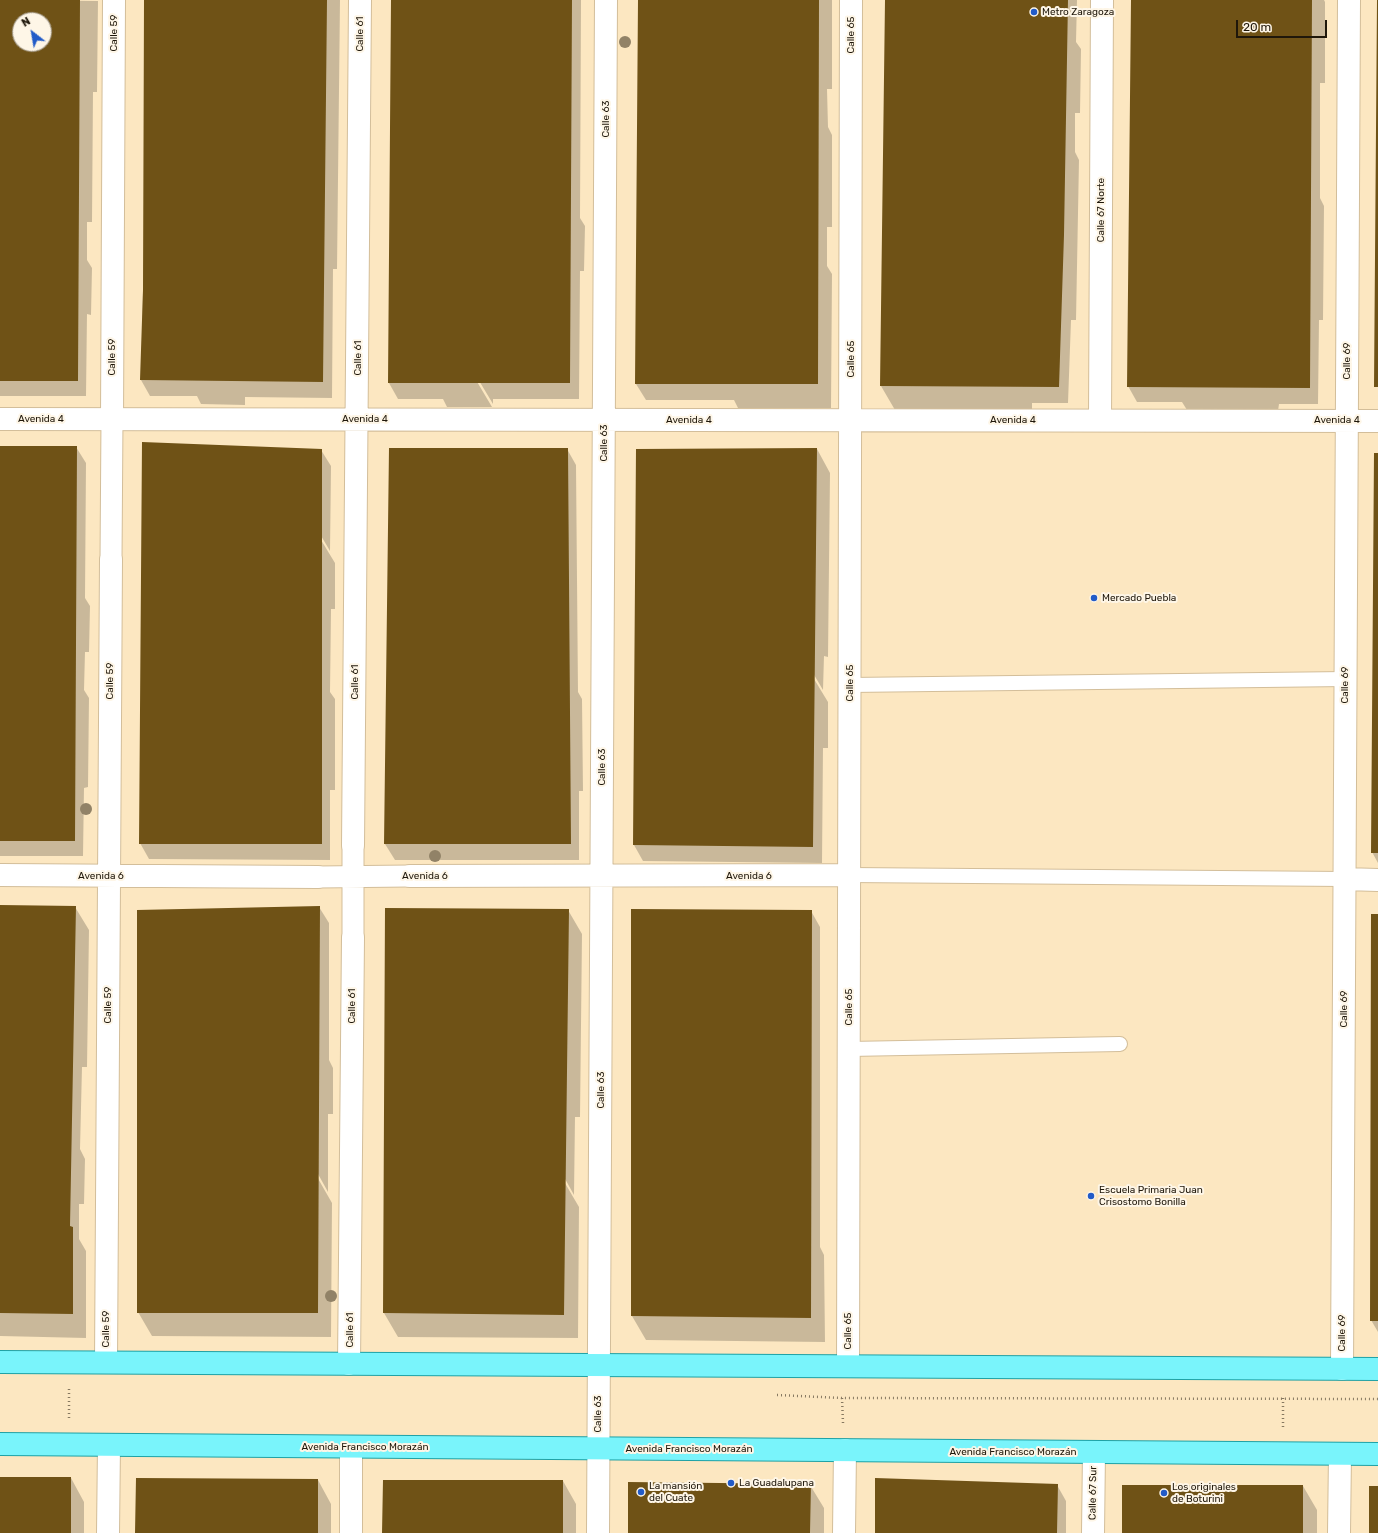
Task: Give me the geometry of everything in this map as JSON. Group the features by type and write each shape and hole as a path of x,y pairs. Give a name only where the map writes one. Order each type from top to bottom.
{"main road":[{"path":"0,1362 1378,1369"},
{"name":"Avenida Francisco Morazán","path":"0,1444 1378,1454"}],"street":[{"name":"Calle 59","path":"106,1362 114,0"},
{"name":"Calle 61","path":"349,1364 360,0"},
{"name":"Calle 63","path":"598,1533 606,0"},
{"name":"Calle 65","path":"848,1366 852,0"},
{"name":"Calle 67 Norte","path":"1100,420 1102,0"},
{"name":"Calle 69","path":"1342,1369 1349,0"},
{"name":"Avenida 4","path":"0,419 1378,420"},
{"name":"Avenida 6","path":"0,875 318,878 410,876 849,875"},
{"path":"1344,880 1378,880"},
{"path":"108,1533 109,1445"},
{"path":"351,1447 351,1533"},
{"path":"844,1450 844,1533"},
{"name":"Calle 67 Sur","path":"1093,1533 1094,1452"},
{"path":"1339,1533 1340,1454"}],"lane":[{"path":"850,685 1346,679"},
{"path":"849,875 1344,880"},
{"path":"849,1049 1120,1044"}],"path":[{"path":"68,1444 70,1389 78,1362"},
{"path":"844,1450 842,1398 848,1366"},
{"path":"1282,1454 1283,1398 1293,1369"}],"building":[{"path":"0,0 80,0 78,381 0,381"},
{"path":"144,0 327,0 323,382 140,380 143,290"},
{"path":"391,0 572,0 570,383 388,383"},
{"path":"638,0 819,0 818,384 635,384"},
{"path":"885,0 1068,0 1064,235 1059,387 880,386"},
{"path":"1131,0 1312,0 1310,388 1127,387"},
{"path":"1377,0 1378,387 1374,387"},
{"path":"142,442 322,449 322,844 139,844"},
{"path":"0,446 77,446 75,841 0,841"},
{"path":"389,448 568,448 571,844 384,844"},
{"path":"817,448 813,847 633,845 636,449"},
{"path":"1374,453 1378,453 1378,853 1371,853"},
{"path":"0,905 76,906 70,1226 73,1227 73,1314 0,1313"},
{"path":"320,906 318,1313 137,1313 137,910"},
{"path":"385,908 569,909 564,1315 383,1313"},
{"path":"631,909 812,910 811,1318 631,1316"},
{"path":"1371,914 1378,914 1378,1321 1370,1321"},
{"path":"0,1477 71,1477 71,1533 0,1533"},
{"path":"136,1478 318,1479 318,1533 135,1533"},
{"path":"875,1478 1058,1484 1057,1533 875,1533"},
{"path":"383,1480 563,1480 563,1533 382,1533"},
{"path":"628,1482 811,1484 810,1533 628,1533"},
{"path":"1122,1485 1303,1485 1303,1533 1122,1533"},
{"path":"1369,1486 1378,1486 1378,1533 1369,1533"}],"place":[{"name":"Metro Zaragoza","path":"1034,12"},
{"name":"Mercado Puebla","path":"1094,598"},
{"name":"Escuela Primaria Juan Crisostomo Bonilla","path":"1091,1196"},
{"name":"La Guadalupana","path":"731,1483"},
{"name":"La mansión del Cuate","path":"641,1492"},
{"name":"Los originales de Boturini","path":"1164,1493"}]}
